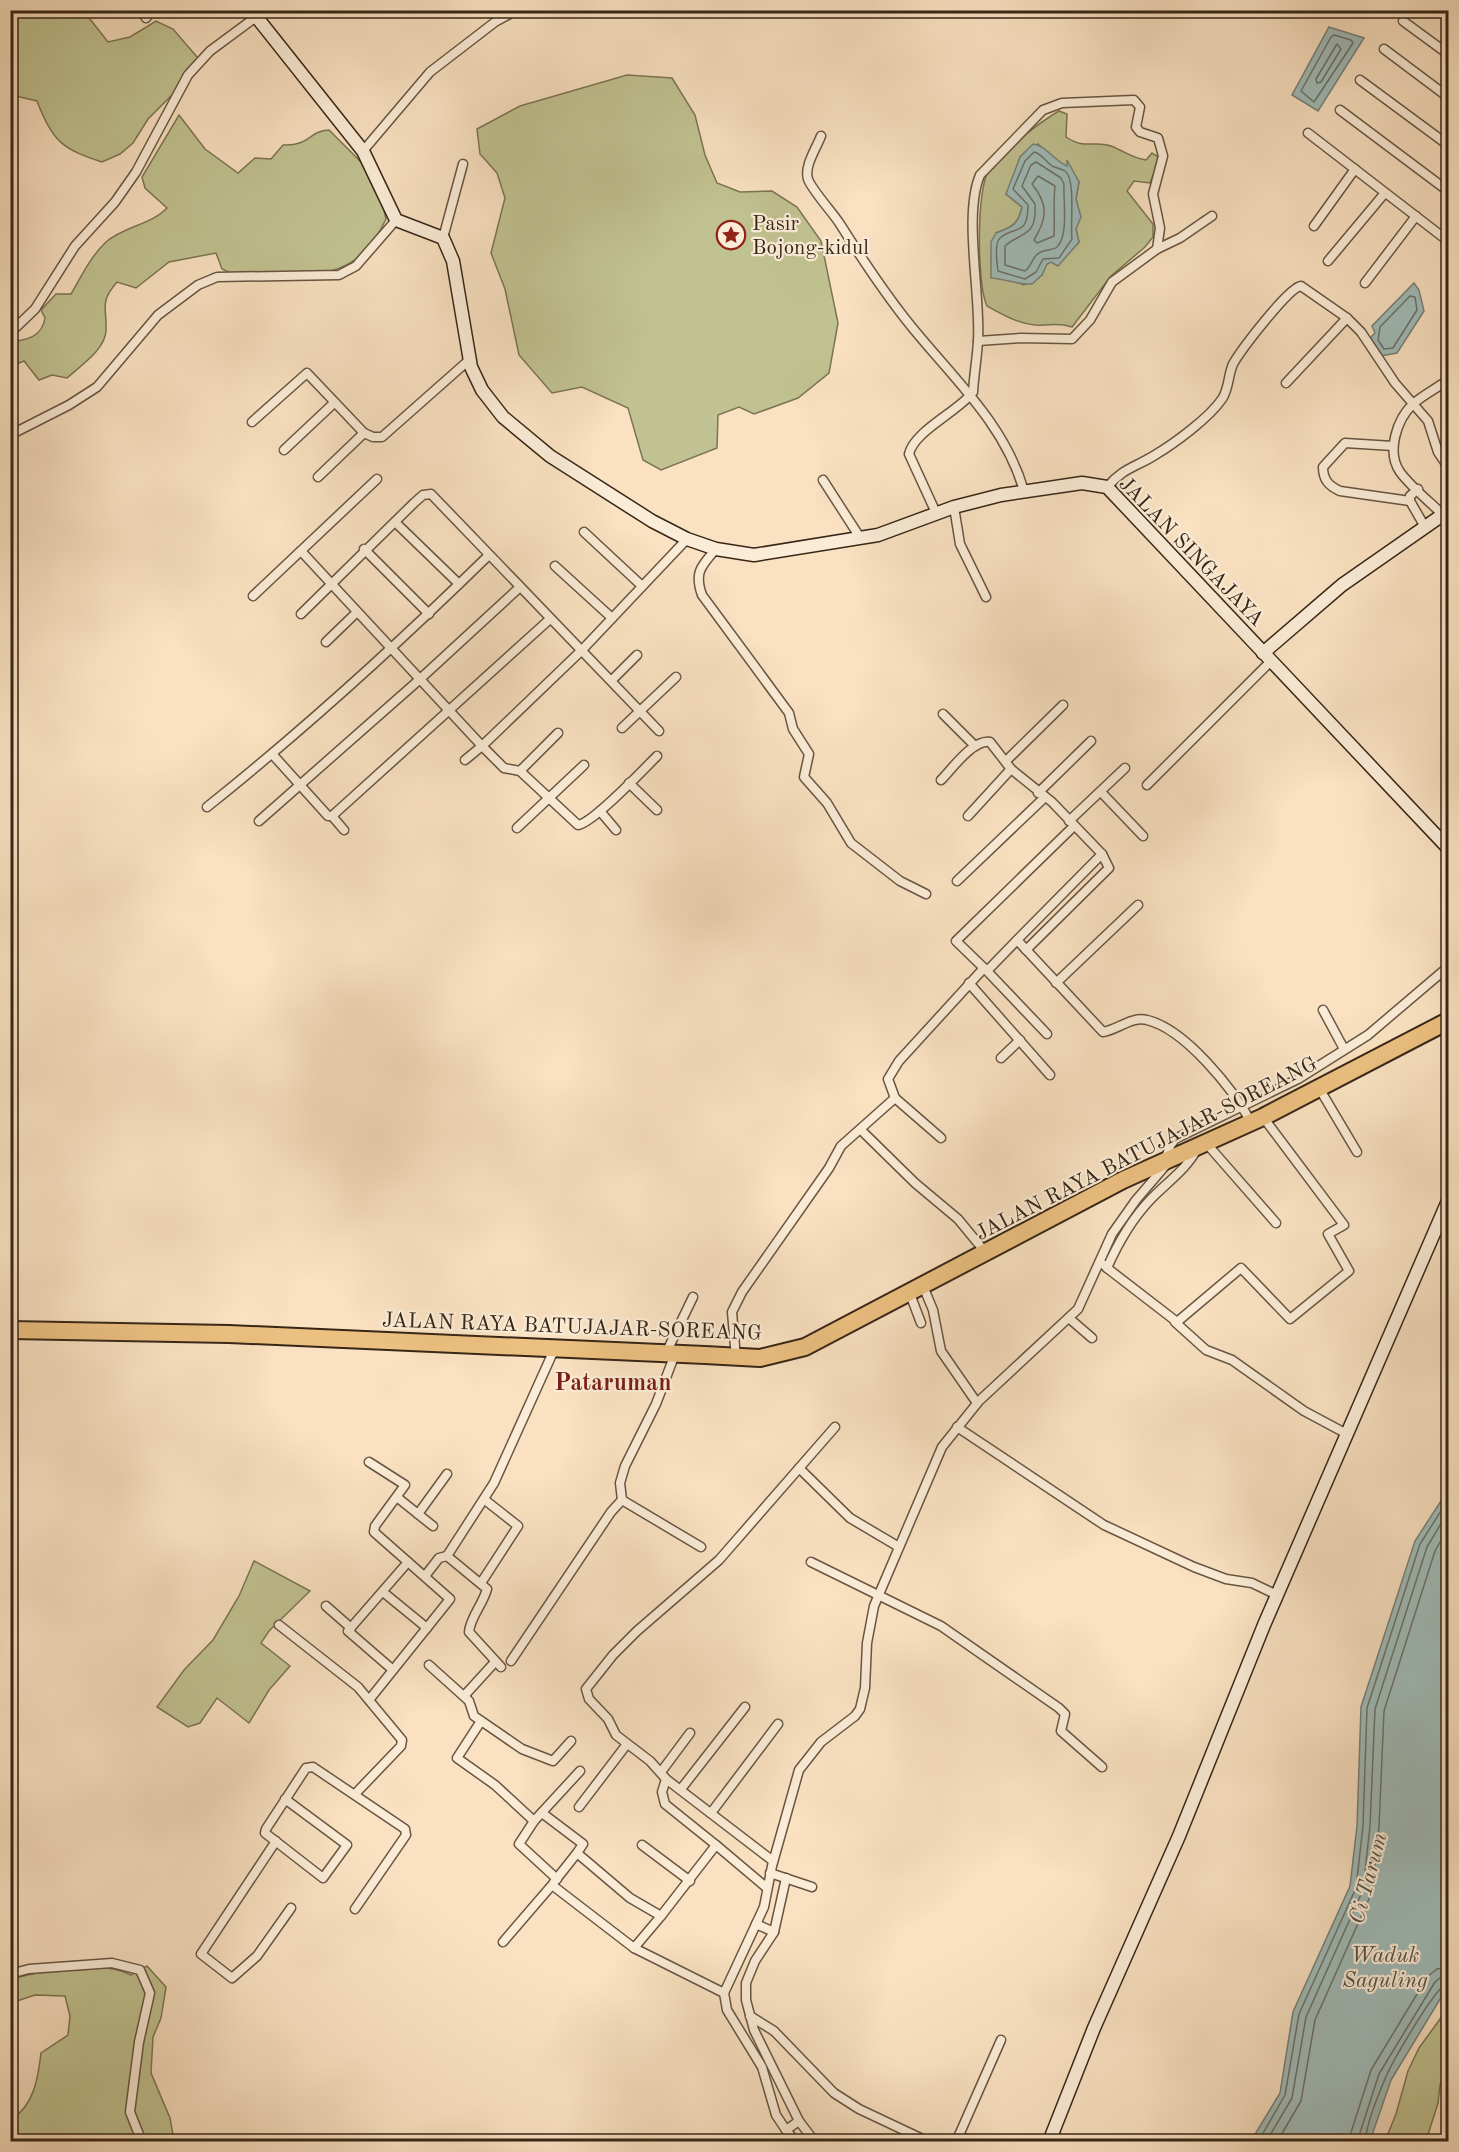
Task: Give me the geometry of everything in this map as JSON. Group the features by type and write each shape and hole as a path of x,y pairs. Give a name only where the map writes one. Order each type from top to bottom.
{"highway":[{"name":"JALAN RAYA BATUJAJAR-SOREANG","path":"10,1330 229,1334 736,1359 772,1357 805,1347 1172,1158 1200,1146 1251,1114 1319,1088 1449,1022"}],"street":[{"path":"140,10 146,18 152,10"},
{"path":"363,151 430,72 495,22 517,10"},
{"path":"10,333 35,309 75,246 115,202 136,172 188,75 210,51 254,14 363,151 396,220 443,238 463,164"},
{"path":"1403,21 1449,54"},
{"path":"1384,49 1449,97"},
{"path":"1360,80 1449,144"},
{"path":"937,514 910,460 910,449 971,394 978,341 975,187 980,175 1043,110 1062,103 1134,100 1138,104 1136,127 1140,132 1158,138 1163,156 1153,194 1160,228 1157,249"},
{"path":"1340,110 1449,191"},
{"path":"1308,133 1384,194 1449,241"},
{"path":"821,136 807,168 811,185 826,203 864,262 910,325 971,394 1005,446 1024,491"},
{"path":"1314,226 1354,170"},
{"path":"1328,261 1384,194"},
{"path":"978,341 1021,338 1072,339 1090,320 1112,282 1157,249 1180,238 1212,216"},
{"path":"1365,283 1416,216"},
{"path":"10,435 69,405 97,387 158,315 198,285 217,277 339,275 356,266 396,220"},
{"name":"JALAN SINGAJAYA","path":"443,238 453,261 469,360 482,390 503,417 530,441 617,500 687,539 716,549 754,555 861,539 954,507 1024,491 1082,483 1107,487 1449,848"},
{"path":"1107,487 1119,472 1155,455 1189,429 1222,399 1238,357 1296,287 1301,286 1347,318 1361,332 1395,383 1428,421 1438,452 1449,467"},
{"path":"1286,383 1347,318"},
{"path":"252,422 307,373 364,433 373,437 382,437 469,360"},
{"path":"1147,785 1320,602 1446,513 1400,472 1393,456 1393,446 1402,418 1413,404 1449,380"},
{"path":"284,450 334,403"},
{"path":"318,477 364,433"},
{"path":"1393,446 1345,443 1323,467 1323,475 1330,487 1340,491 1410,501"},
{"path":"253,596 377,479"},
{"path":"823,480 861,539"},
{"path":"1418,489 1410,496 1410,501 1425,527"},
{"path":"301,614 364,549 423,495 431,494 550,619 640,708 659,731"},
{"path":"954,507 960,544 986,597"},
{"path":"394,522 459,584"},
{"path":"584,532 642,586"},
{"path":"465,760 582,650 687,539"},
{"path":"364,549 429,614"},
{"path":"716,549 699,568 698,581 702,595 785,706 793,729 809,754 804,777 827,803 851,843 900,881 926,894"},
{"path":"301,551 446,711 504,768 520,771 578,825 583,824 600,811 657,756"},
{"path":"207,807 273,755 392,650 489,555"},
{"path":"555,566 612,618"},
{"path":"260,821 520,587"},
{"path":"326,642 357,612"},
{"path":"332,816 550,619"},
{"path":"612,680 637,655"},
{"path":"622,728 640,708 676,676"},
{"path":"968,816 1008,765 1063,705"},
{"path":"943,714 975,746"},
{"path":"520,771 558,733"},
{"path":"941,780 975,746 983,741 990,742 1008,765 1102,855 1109,868 1026,950"},
{"path":"957,881 1091,741"},
{"path":"273,755 328,816 332,816 344,830"},
{"path":"517,828 584,765"},
{"path":"1047,1034 986,969 956,941 1125,768"},
{"path":"628,783 657,810"},
{"path":"1101,792 1143,836"},
{"path":"600,811 616,830"},
{"path":"941,1138 895,1098 888,1079 892,1070 969,983 1017,940 1102,855"},
{"path":"1056,983 1138,905"},
{"path":"1017,940 1103,1032 1127,1022 1145,1019 1185,1040 1251,1114 1344,1225 1328,1234 1349,1271 1290,1319 1241,1268 1198,1306 1175,1322"},
{"path":"1103,1265 1124,1215 1172,1158 1170,1146 1175,1139 1251,1114 1298,1079 1368,1035 1449,967"},
{"path":"969,983 1050,1075"},
{"path":"1323,1010 1344,1049"},
{"path":"1001,1058 1020,1040"},
{"path":"1319,1088 1357,1152"},
{"path":"736,1359 732,1312 742,1292 829,1168 841,1146 895,1098"},
{"path":"861,1130 915,1182 958,1219 986,1253"},
{"path":"796,2142 776,2115 762,2067 727,2010 724,1994 764,1907 773,1861 799,1770 821,1742 855,1716 860,1709 865,1688 869,1626 878,1595 931,1470 957,1427 977,1403 1070,1319 1130,1225 1148,1202 1183,1170 1200,1146 1276,1223"},
{"path":"1049,2142 1094,2028 1168,1862 1277,1595 1449,1201"},
{"path":"1103,1265 1175,1322 1206,1350 1232,1360 1304,1411 1347,1434"},
{"path":"917,1290 921,1323"},
{"path":"917,1290 933,1310 941,1351 977,1403"},
{"path":"511,1660 611,1512 622,1500 620,1483 625,1466 656,1404 671,1354 693,1297"},
{"path":"1070,1319 1092,1338"},
{"path":"425,1576 439,1558 447,1556 485,1500 554,1350"},
{"path":"773,1861 663,1776 627,1744 589,1699 586,1689 613,1655 637,1631 719,1560 835,1427"},
{"path":"957,1427 1104,1525 1194,1567 1226,1579 1252,1583 1277,1595"},
{"path":"369,1462 405,1485 398,1498 375,1526 374,1532 450,1599 369,1700"},
{"path":"799,1468 850,1518 899,1547"},
{"path":"418,1514 447,1474"},
{"path":"398,1498 433,1526"},
{"path":"481,1583 518,1526 485,1500"},
{"path":"622,1500 701,1547"},
{"path":"447,1556 487,1589 481,1608 470,1623 469,1632 498,1664 464,1696"},
{"path":"393,1670 348,1633 408,1562"},
{"path":"811,1562 941,1626 1059,1708 1065,1714 1061,1731 1102,1767"},
{"path":"383,1592 427,1628"},
{"path":"326,1606 351,1628"},
{"path":"279,1625 358,1687 402,1743 355,1794"},
{"path":"429,1665 471,1703 474,1716 522,1749 553,1761 571,1741"},
{"path":"681,1790 745,1707"},
{"path":"481,1721 457,1758 495,1785 534,1821"},
{"path":"711,1813 778,1724"},
{"path":"690,1733 663,1776 662,1792 665,1804 767,1888"},
{"path":"579,1807 627,1744"},
{"path":"285,1799 347,1845 323,1878 265,1833 285,1799 309,1766 355,1794 405,1829 406,1834 355,1909"},
{"path":"580,1771 534,1821 519,1844 554,1882 634,1948 724,1994"},
{"path":"503,1942 583,1844 542,1813"},
{"path":"276,1841 201,1954 232,1978 257,1956 291,1908"},
{"path":"642,1845 690,1881"},
{"path":"634,1948 690,1881 716,1845"},
{"path":"577,1853 630,1898 661,1916"},
{"path":"770,1873 812,1887"},
{"path":"786,1878 774,1932 755,1961 746,1983 754,2030 799,2121 815,2142"},
{"path":"756,1924 774,1932"},
{"path":"10,1974 29,1969 112,1963 140,1970 150,1994 139,2042 130,2112 142,2142"},
{"path":"750,2016 774,2031 834,2093 859,2109 929,2142"},
{"path":"971,2142 957,2138 1001,2040"},
{"path":"786,2130 799,2121"}],"green space":[{"path":"11,11 77,11 86,14 108,42 130,37 156,21 173,29 198,58 174,93 148,119 133,143 120,154 102,162 77,153 60,142 48,126 37,101 11,95"},
{"path":"627,75 672,78 695,115 705,155 717,183 740,192 772,191 797,207 821,241 838,323 829,373 798,398 754,414 739,407 718,415 717,448 661,470 643,460 628,408 582,387 552,393 519,355 505,289 491,253 505,198 497,173 480,154 477,129 520,106"},
{"path":"1059,111 1067,114 1066,137 1073,141 1084,144 1105,144 1146,160 1152,153 1160,158 1150,183 1134,181 1127,191 1153,224 1153,237 1145,247 1111,276 1072,327 1028,324 987,306 981,279 980,216 985,180 989,170 1032,129","holes":["1038,144 1070,171 1079,182 1076,199 1080,217 1076,229 1079,242 1068,254 1046,264 1042,275 1024,285 1011,280 996,233 1010,227 1018,218 1022,207 1006,194"]},
{"path":"179,115 205,149 238,173 255,158 271,159 283,145 299,143 317,133 329,130 361,162 381,197 386,219 382,228 357,258 349,264 330,271 233,274 222,269 216,253 169,262 136,288 117,282 106,300 106,330 102,344 67,378 52,375 39,380 24,361 12,366 10,342 28,339 41,329 45,318 41,310 56,294 71,294 91,260 106,242 121,232 161,214 167,208 145,188 142,177"},
{"path":"254,1561 310,1591 269,1631 261,1643 290,1666 269,1690 249,1723 217,1698 200,1723 188,1727 157,1707 184,1670 213,1640 239,1596"},
{"path":"147,1966 166,1987 161,2018 153,2037 151,2073 170,2118 173,2135 162,2142 11,2142 11,2120 25,2107 34,2091 41,2053 68,2035 70,2016 65,1996 35,1995 11,2003 11,1979 55,1970 88,1967 119,1970 131,1975"},
{"path":"1448,2008 1448,2069 1440,2085 1438,2103 1426,2141 1385,2141 1396,2114 1408,2071 1419,2048"}],"water":[{"path":"1329,27 1364,38 1318,111 1292,95"},
{"path":"1033,144 1042,147 1067,166 1067,160 1079,182 1076,199 1081,217 1076,229 1079,242 1058,266 1051,262 1047,264 1042,275 1032,284 1022,284 991,278 991,242 996,233 1010,227 1018,218 1022,207 1006,194 1020,157"},
{"path":"1414,283 1419,290 1424,311 1397,353 1381,356 1369,339 1375,333 1372,326"},
{"name":"Waduk Saguling","path":"1448,1490 1448,1986 1391,2080 1370,2141 1251,2141 1280,2093 1293,2012 1350,1886 1357,1826 1361,1707 1415,1541"}],"place":[{"name":"Pasir Bojong-kidul","path":"731,235"}],"district":[{"name":"Pataruman","path":"613,1382"}],"water label":[{"name":"Ci Tarum","path":"1367,1878"}]}
